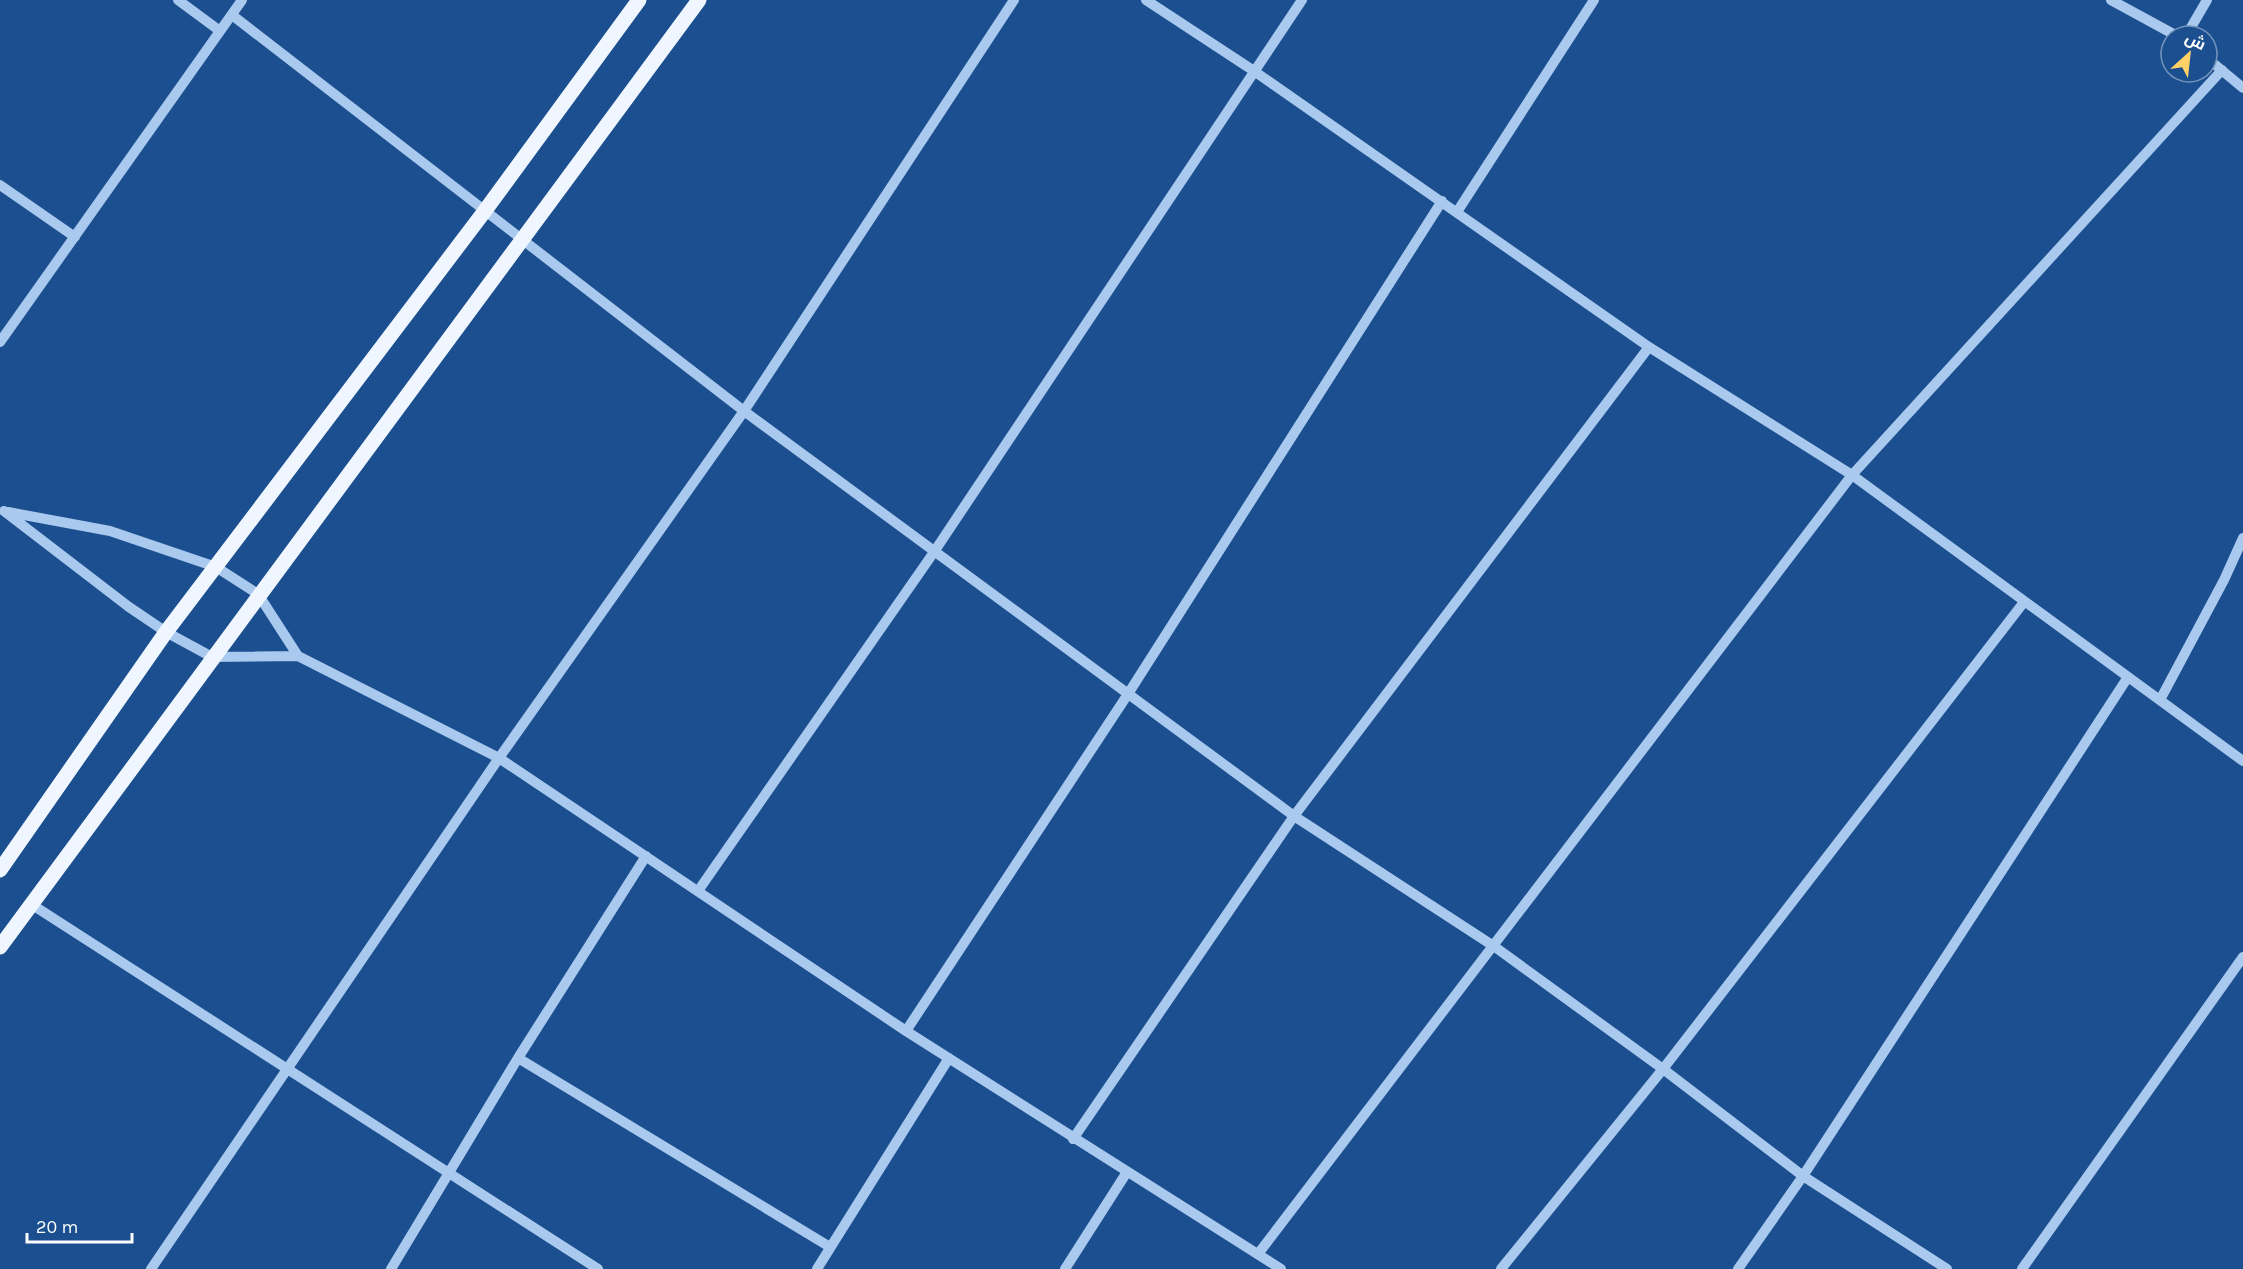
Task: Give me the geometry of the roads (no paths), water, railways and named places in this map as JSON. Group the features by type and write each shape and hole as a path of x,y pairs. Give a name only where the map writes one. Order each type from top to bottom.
{"main road":[{"path":"0,870 166,632 484,212 639,0"},
{"path":"0,947 258,594 699,0"}],"street":[{"path":"178,0 220,31"},
{"path":"0,342 242,0"},
{"path":"151,1269 499,758 744,411 1014,0"},
{"path":"1146,0 1254,71 1649,346 1852,475 2243,761"},
{"path":"698,891 934,552 1302,0"},
{"path":"1457,212 1594,0"},
{"path":"2111,0 2159,26"},
{"path":"2193,24 2207,0"},
{"path":"232,15 521,241 744,411 1294,816 1495,947 1663,1069 1803,1176 1947,1269"},
{"path":"2219,68 2243,88"},
{"path":"1258,1254 1495,947 1852,475 2222,70"},
{"path":"0,185 75,237"},
{"path":"906,1031 1128,694 1442,201"},
{"path":"1073,1138 1294,816 1649,346"},
{"path":"2,510 110,531 216,567 258,594 298,656"},
{"path":"2,510 166,632 212,657 298,656 499,758 906,1031 1281,1269"},
{"path":"2160,700 2224,580 2243,538"},
{"path":"1501,1269 1663,1069 2024,602"},
{"path":"1738,1269 1803,1176 2128,677"},
{"path":"391,1269 518,1058 646,856"},
{"path":"31,904 598,1269"},
{"path":"2022,1269 2243,957"},
{"path":"518,1058 830,1247"},
{"path":"817,1269 949,1058"},
{"path":"1065,1269 1127,1172"}]}
